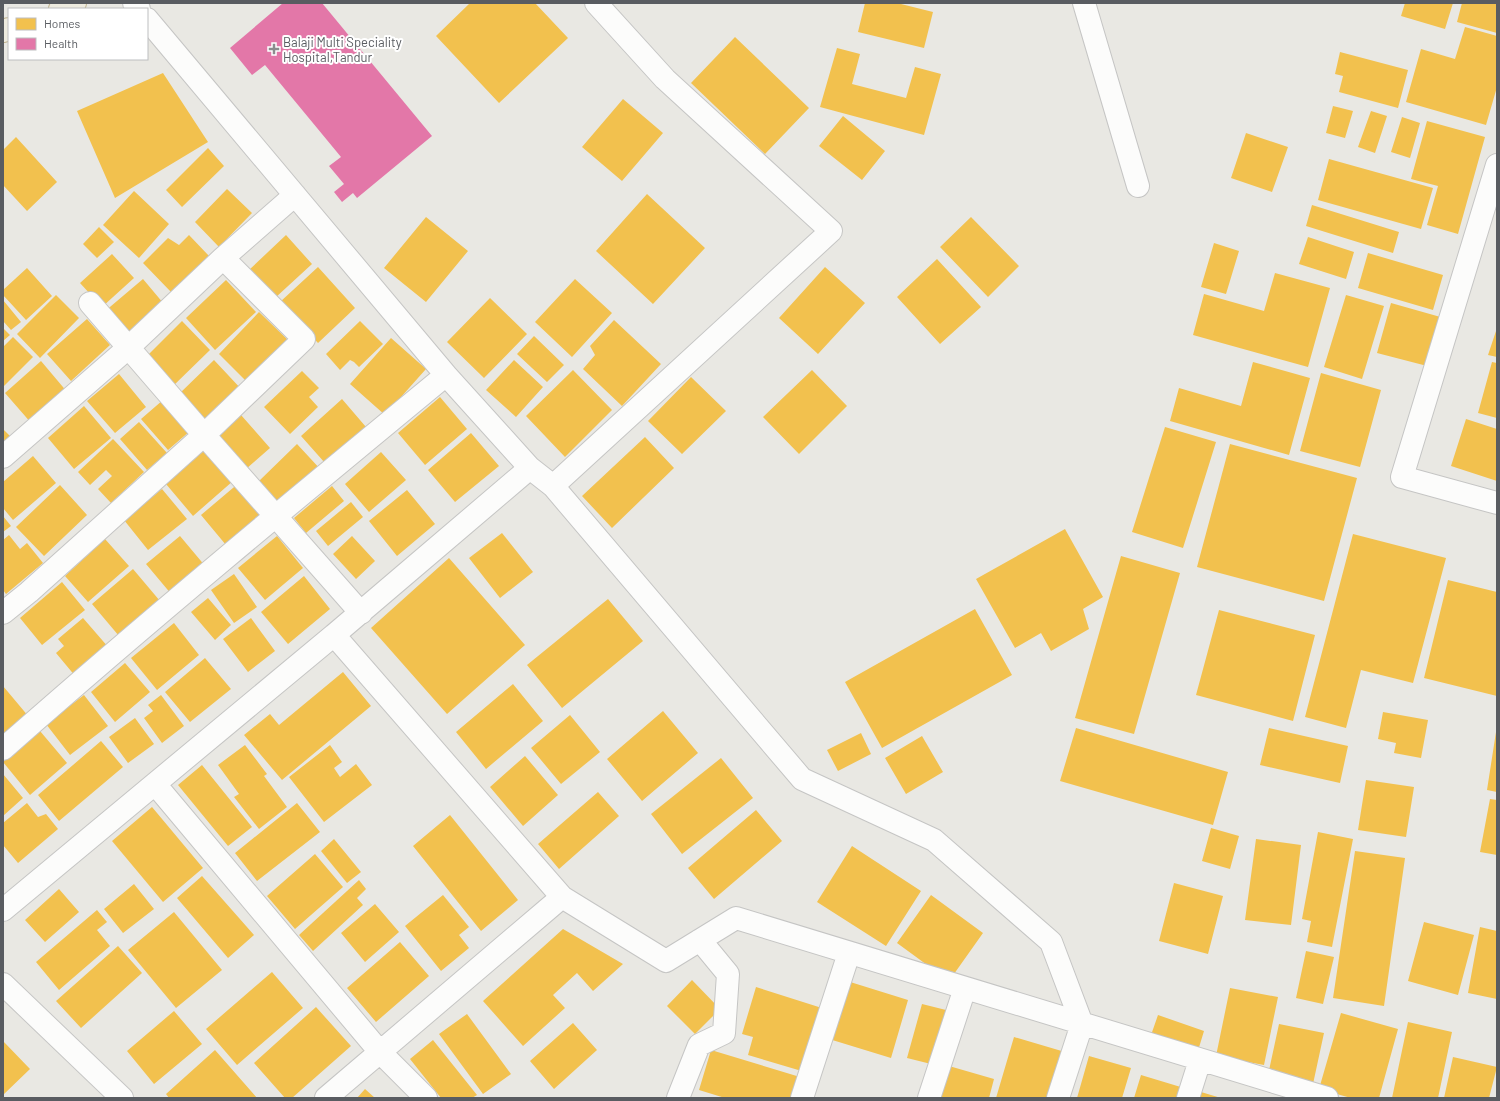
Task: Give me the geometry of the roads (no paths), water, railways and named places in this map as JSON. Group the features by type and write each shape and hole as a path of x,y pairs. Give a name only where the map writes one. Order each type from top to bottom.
{"highway":[{"path":"62,8 75,3"}],"street":[{"path":"554,486 831,231 665,79 596,3"},
{"path":"1084,3 1138,186"},
{"path":"148,20 446,375 530,468 554,486 802,779 934,840 1051,942 1082,1024 1058,1098"},
{"path":"1497,165 1402,477 1497,503"},
{"path":"3,457 128,348 223,258 295,195"},
{"path":"3,613 204,435 304,338 223,258"},
{"path":"90,303 361,613"},
{"path":"3,749 276,516 446,375"},
{"path":"3,910 361,613 530,468"},
{"path":"334,635 562,897 666,961 736,918 1327,1098"},
{"path":"155,784 380,1052 426,1098"},
{"path":"326,1098 562,897"},
{"path":"678,1098 699,1045 724,1033 728,974 700,940"},
{"path":"802,1098 849,953"},
{"path":"3,984 122,1098"},
{"path":"929,1098 965,988"},
{"path":"1188,1098 1200,1060"}],"place":[{"name":"Balaji Multi Speciality Hospital,Tandur","path":"274,49"}]}
